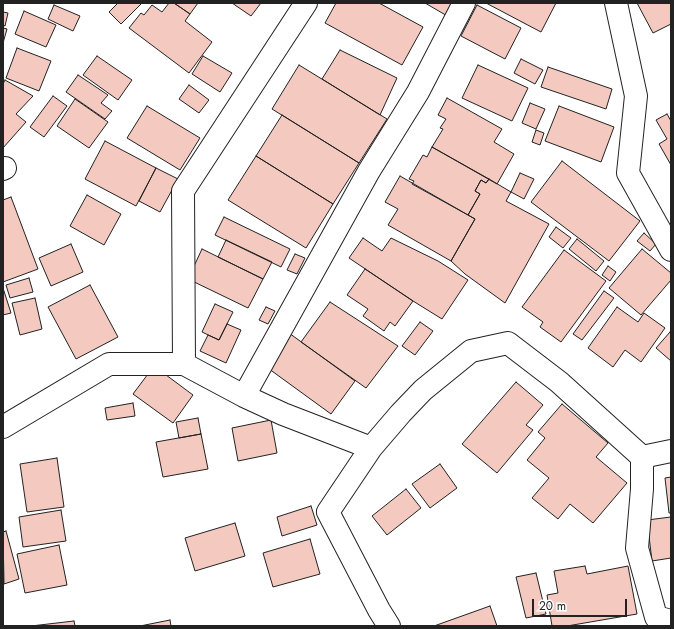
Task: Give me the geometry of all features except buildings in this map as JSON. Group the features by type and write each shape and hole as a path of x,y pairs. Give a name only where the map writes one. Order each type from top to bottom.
{"street":[{"path":"184,364 183,191 306,3"},
{"path":"244,396 369,171 418,92 464,3"},
{"path":"616,3 636,96 628,173 671,250"},
{"path":"390,626 379,610 328,512 371,448 423,390 471,352 508,343 559,382 642,457 642,489 638,548 656,617 671,621"},
{"path":"3,427 109,364 184,364 244,396 283,414 371,448"},
{"path":"642,457 671,451"}]}
